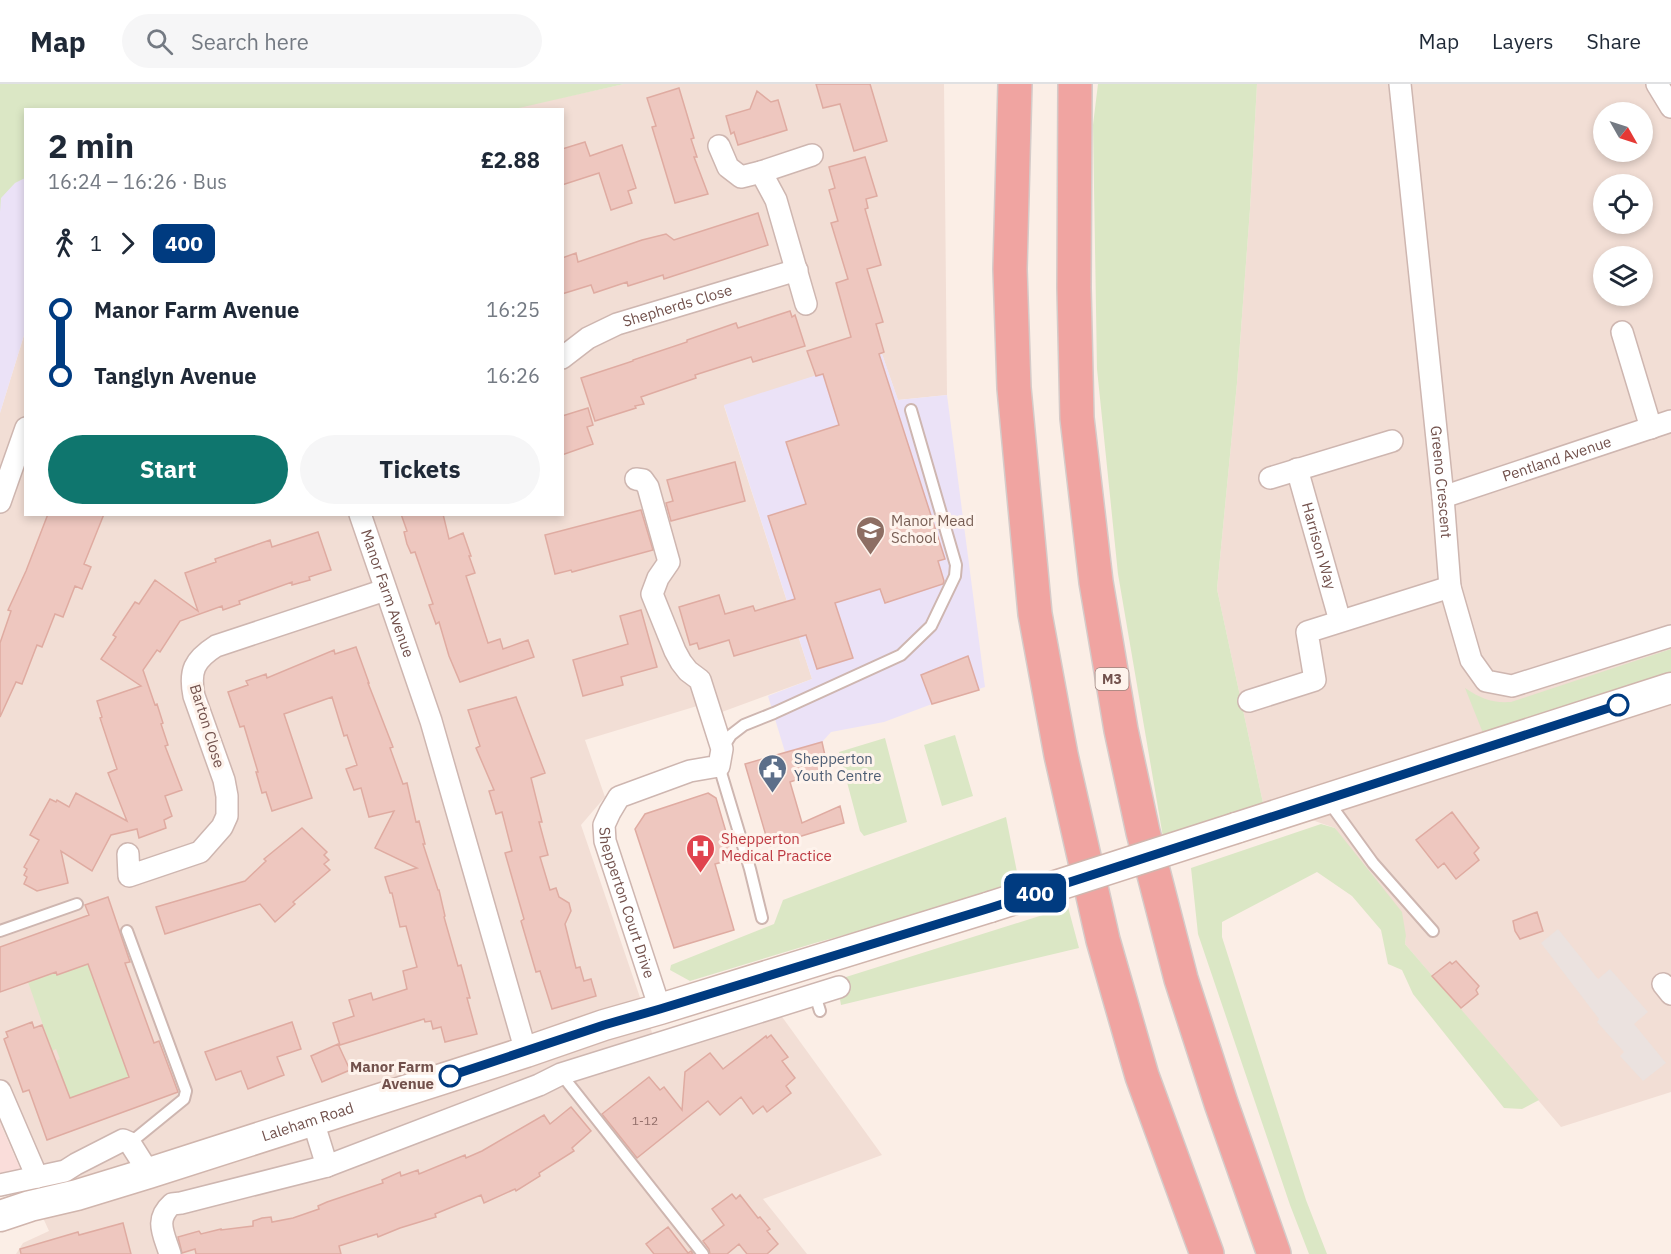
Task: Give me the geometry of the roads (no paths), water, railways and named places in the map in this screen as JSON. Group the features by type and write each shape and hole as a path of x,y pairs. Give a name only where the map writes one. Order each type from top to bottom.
{"highway":[{"path":"1015,84 1010,269 1014,388 1035,614 1061,755 1103,940 1142,1076 1207,1254"},
{"name":"M3","path":"1075,84 1074,288 1077,418 1096,582 1121,730 1143,832 1178,968 1221,1103 1274,1254"}],"main road":[{"name":"Laleham Road","path":"0,1216 160,1170 604,1025 990,908 1671,688"},
{"name":"Laleham Road","path":"0,1237 32,1215 77,1195"}],"street":[{"name":"Greeno Crescent","path":"1400,84 1443,497 1449,587 1471,660 1486,681 1512,686 1671,636"},
{"path":"1657,84 1671,107"},
{"path":"719,146 728,167 741,177 812,155"},
{"path":"761,172 776,200 807,304"},
{"name":"Shepherds Close","path":"564,357 588,338 617,324 797,270"},
{"path":"1622,332 1651,428"},
{"name":"Pentland Avenue","path":"1443,497 1671,421"},
{"path":"0,502 4,481 24,433"},
{"path":"1270,478 1392,441"},
{"name":"Harrison Way","path":"1297,469 1340,621"},
{"path":"636,479 643,480 648,487 669,562 658,578 652,594 681,662 700,680 721,758"},
{"name":"Manor Farm Avenue","path":"361,516 431,721 525,1052"},
{"path":"1249,701 1315,680 1307,632 1449,587"},
{"name":"Barton Close","path":"128,854 129,876 200,852 222,827 227,816 224,780 191,682 194,668 202,654 216,646 385,590"},
{"name":"Shepperton Court Drive","path":"660,1009 605,841 604,825 619,798 721,758"},
{"path":"170,1254 160,1223 166,1209 172,1204 327,1166 539,1085 561,1074 818,1003 839,987"},
{"path":"0,1091 37,1177"},
{"path":"313,1120 327,1166"},
{"path":"0,1185 65,1171 123,1140 130,1143 160,1170 181,1203"}],"lane":[{"path":"762,918 721,758 731,735 744,724 774,713 901,656 931,626 955,576 956,565 911,410"},
{"path":"1326,799 1373,863 1433,931"},
{"path":"0,931 77,904"},
{"path":"127,931 186,1090 184,1099 130,1143"},
{"path":"561,1074 703,1254"}],"place":[{"name":"Manor Mead School","path":"870,556"},
{"name":"Shepperton Youth Centre","path":"773,794"},
{"name":"Shepperton Medical Practice","path":"700,874"},
{"name":"Manor Farm Avenue","path":"450,1076"}]}
